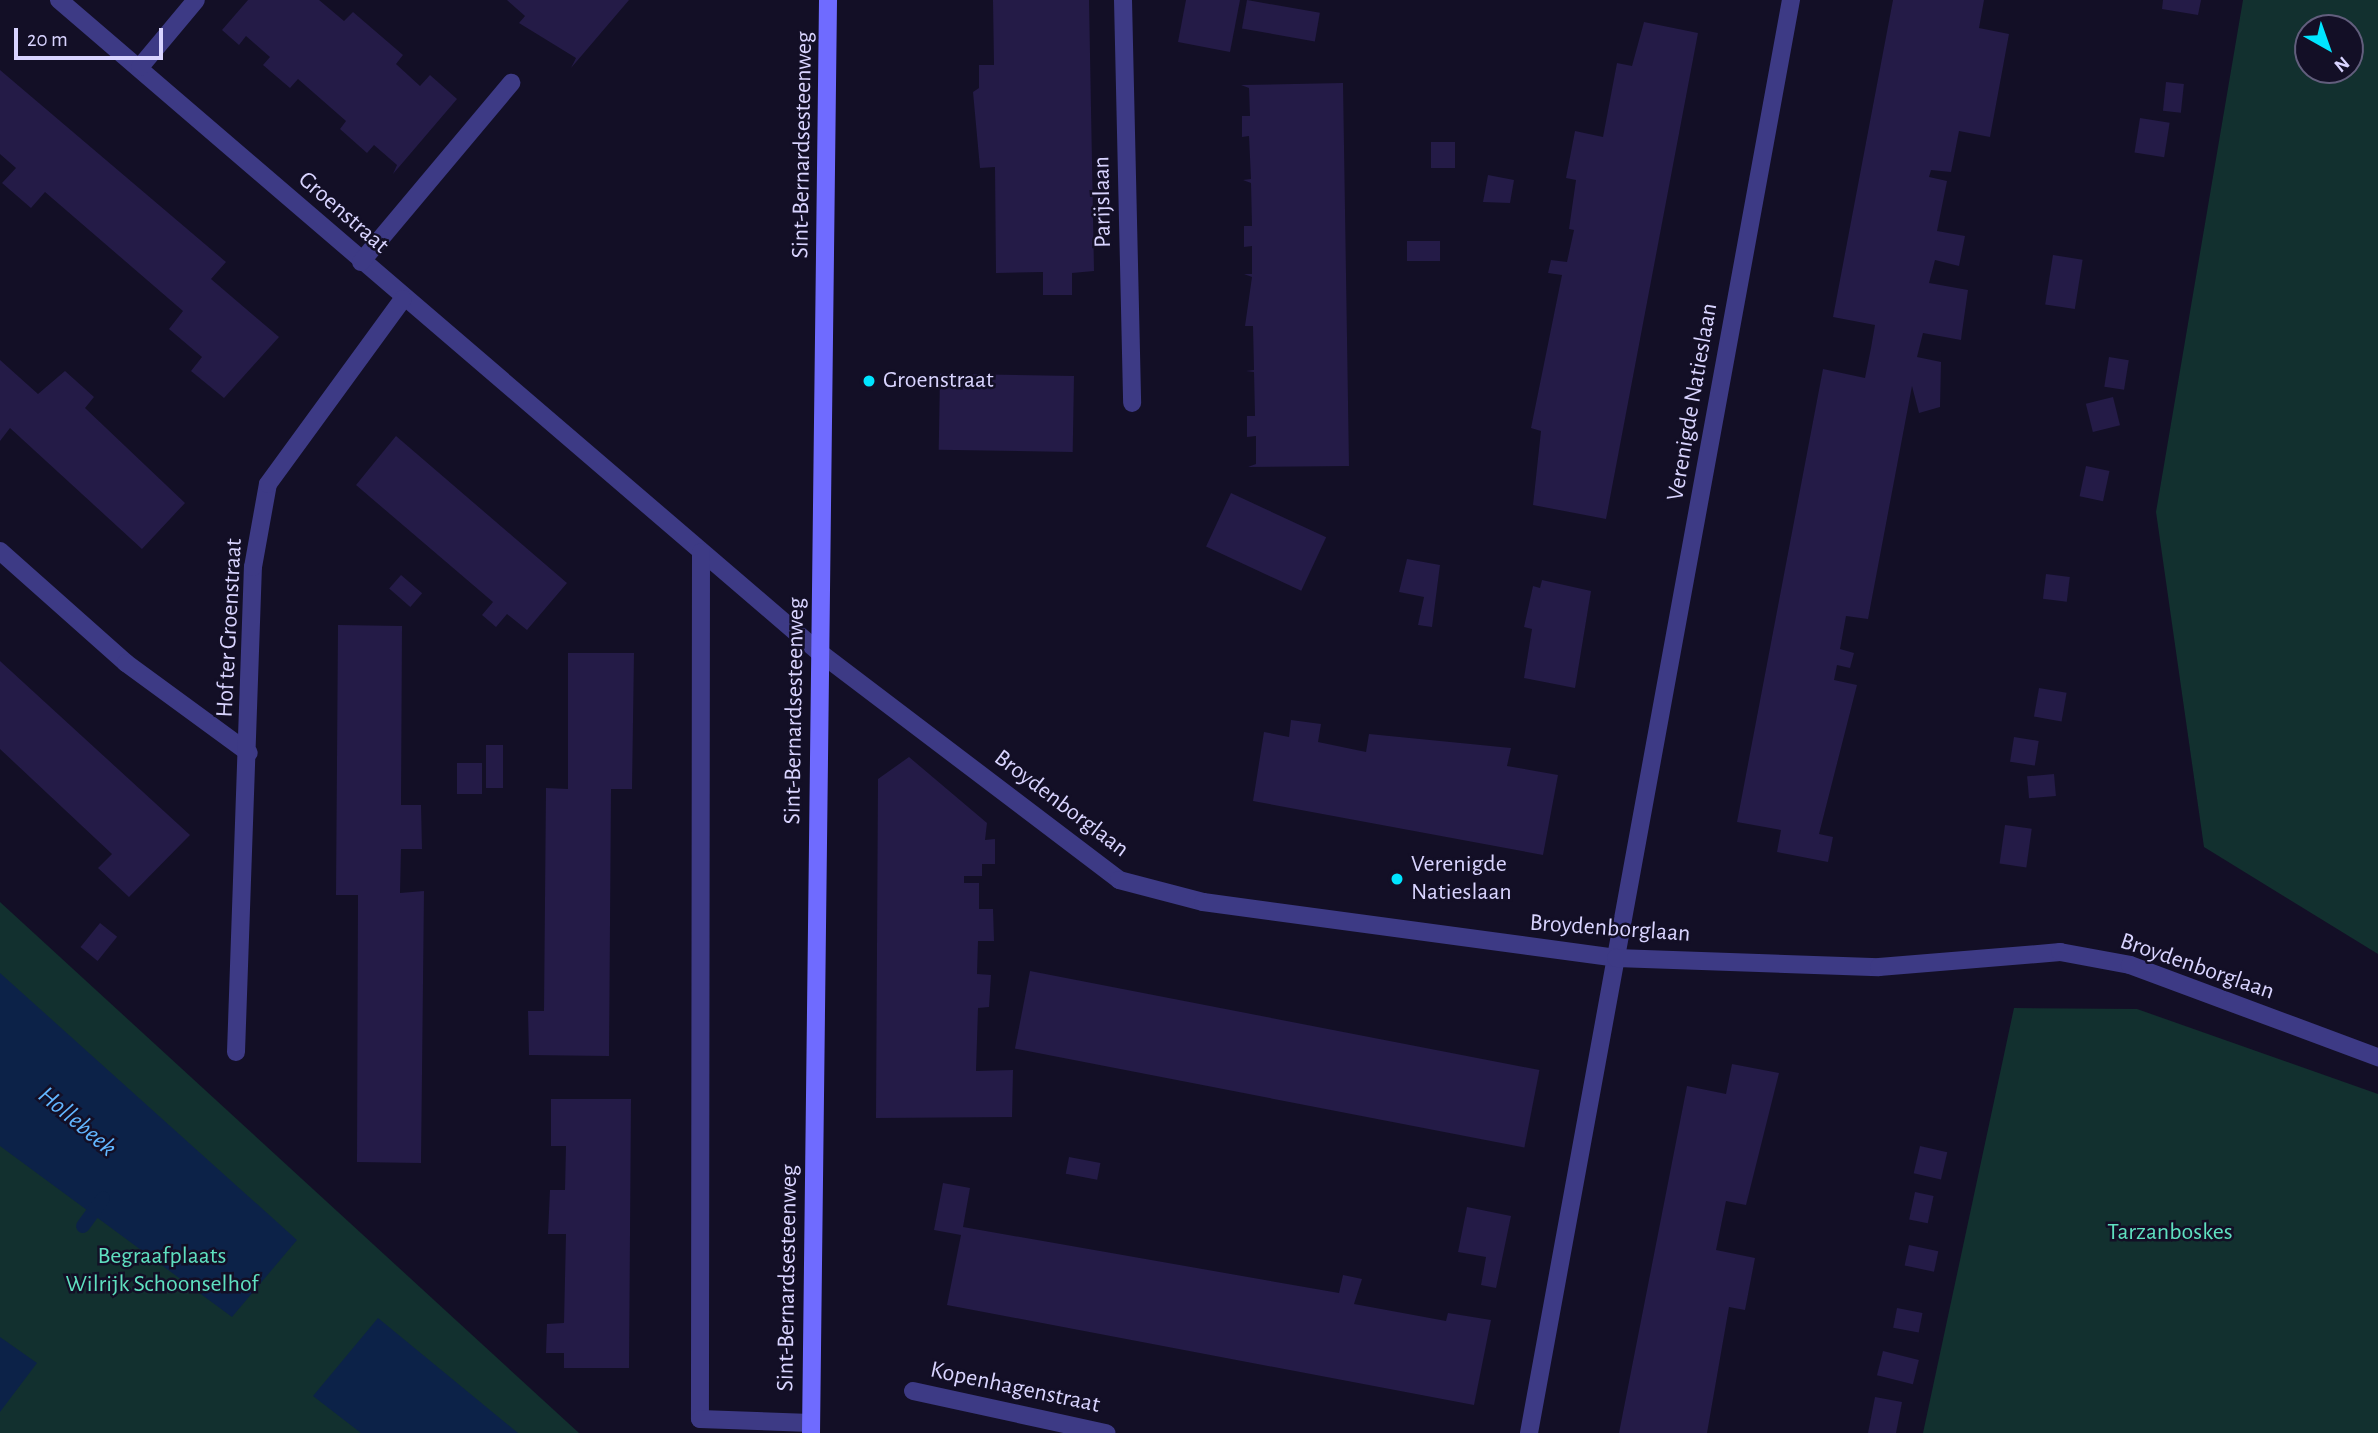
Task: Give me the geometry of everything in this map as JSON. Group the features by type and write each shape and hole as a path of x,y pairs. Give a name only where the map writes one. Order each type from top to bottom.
{"main road":[{"name":"Sint-Bernardsesteenweg","path":"811,1428 828,0"}],"street":[{"name":"Groenstraat","path":"59,0 140,66 403,299 819,652"},
{"path":"140,66 196,0"},
{"name":"Parijslaan","path":"1123,0 1132,403"},
{"name":"Verenigde Natieslaan","path":"1529,1433 1791,0"},
{"path":"361,262 511,83"},
{"name":"Hof ter Groenstraat","path":"236,1052 249,752 253,567 268,484 403,299"},
{"name":"Hof ter Groenstraat","path":"0,551 126,663 249,752"},
{"name":"Sint-Bernardsesteenweg","path":"701,552 700,1419 811,1428"},
{"name":"Broydenborglaan","path":"819,652 1119,880 1203,902 1378,930 1616,958 1880,967 2060,952 2130,965 2378,1057"},
{"name":"Kopenhagenstraat","path":"913,1391 1106,1433"}],"green space":[{"path":"2243,0 2378,0 2378,954 2204,847 2156,512"},
{"name":"Begraafplaats Wilrijk Schoonselhof","path":"0,902 579,1433 0,1433"},
{"name":"Tarzanboskes","path":"2014,1008 2137,1009 2378,1094 2378,1433 1923,1433"}],"water":[{"path":"0,973 297,1240 232,1317 0,1146"},
{"path":"378,1318 518,1433 361,1433 313,1396"},
{"path":"0,1337 37,1363 0,1412"}],"building":[{"path":"248,0 319,0 344,21 353,12 403,55 396,64 420,86 430,75 457,99 393,174 397,165 374,145 367,153 340,129 346,121 298,79 290,88 263,65 270,57 246,36 239,45 222,30"},
{"path":"507,0 629,0 571,68 576,58 519,23 525,16"},
{"path":"993,0 1089,0 1094,271 1072,273 1072,295 1043,295 1043,272 996,273 995,167 980,168 973,92 979,88 979,65 994,65"},
{"path":"1186,0 1240,0 1230,52 1178,42"},
{"path":"1247,0 1320,13 1315,41 1242,29"},
{"path":"1893,0 1984,0 1979,28 2009,34 1990,137 1959,131 1951,172 1931,170 1929,177 1947,181 1937,231 1965,236 1959,266 1935,260 1929,283 1968,290 1961,340 1923,333 1917,357 1941,362 1940,407 1919,413 1912,386 1868,619 1846,616 1840,649 1854,653 1850,668 1837,665 1834,680 1857,685 1819,834 1833,837 1828,862 1777,852 1781,830 1737,822 1823,369 1865,378 1871,348 1875,325 1833,317"},
{"path":"2163,0 2201,0 2198,15 2162,9"},
{"path":"1644,22 1698,33 1606,519 1533,505 1541,431 1531,428 1562,275 1548,273 1551,260 1567,262 1574,230 1569,229 1576,180 1566,178 1575,131 1603,137 1617,63 1632,66"},
{"path":"0,70 226,262 211,279 279,337 224,398 191,371 202,357 169,329 183,311 45,192 31,208 2,183 16,168 0,154"},
{"path":"2166,82 2184,84 2181,113 2163,111"},
{"path":"1343,83 1349,466 1248,467 1256,464 1256,436 1247,437 1247,416 1255,416 1254,372 1246,371 1254,370 1253,326 1245,326 1252,277 1244,274 1252,274 1252,246 1244,247 1244,226 1252,226 1251,183 1243,180 1251,179 1249,136 1242,137 1242,116 1250,116 1249,88 1241,85"},
{"path":"2140,118 2170,123 2164,157 2135,153"},
{"path":"1431,142 1455,142 1455,168 1431,168"},
{"path":"1488,175 1514,180 1510,203 1483,202"},
{"path":"1407,241 1440,241 1440,261 1407,261"},
{"path":"2053,255 2083,260 2075,309 2045,304"},
{"path":"2109,357 2129,360 2124,390 2104,387"},
{"path":"0,360 38,394 65,371 94,397 85,408 185,503 142,549 10,428 0,441"},
{"path":"940,374 1074,376 1073,452 939,450"},
{"path":"2113,397 2120,425 2093,432 2086,404"},
{"path":"396,436 567,583 527,630 507,614 496,627 482,615 493,602 356,485"},
{"path":"2086,466 2109,471 2103,501 2080,496"},
{"path":"1231,493 1326,537 1301,591 1206,546"},
{"path":"1407,559 1440,565 1432,627 1418,625 1424,597 1399,592"},
{"path":"2046,574 2070,577 2067,602 2043,599"},
{"path":"401,575 422,593 410,607 389,589"},
{"path":"1542,580 1591,591 1575,688 1524,678 1532,629 1524,627 1533,586 1540,588"},
{"path":"338,625 402,626 401,805 421,805 422,849 401,849 400,893 424,891 421,1163 357,1162 358,895 336,895"},
{"path":"568,653 634,653 632,789 611,789 609,1056 529,1055 528,1011 544,1011 546,788 568,789"},
{"path":"0,661 190,835 129,897 98,868 112,854 0,749"},
{"path":"2039,688 2067,693 2062,721 2034,717"},
{"path":"1291,720 1321,724 1318,742 1366,752 1369,734 1511,748 1507,766 1558,775 1543,855 1253,801 1264,732 1289,737"},
{"path":"2014,737 2039,741 2035,766 2010,762"},
{"path":"486,745 503,745 503,788 486,788"},
{"path":"909,757 987,823 985,840 995,839 995,864 982,864 982,876 964,876 964,883 979,883 979,909 993,909 994,941 978,941 977,974 991,975 989,1007 978,1008 976,1071 1013,1070 1012,1117 876,1118 878,779"},
{"path":"457,763 482,763 482,794 457,794"},
{"path":"2054,774 2056,796 2029,798 2027,776"},
{"path":"2005,825 2032,829 2026,867 2000,864"},
{"path":"100,923 117,937 98,961 80,947"},
{"path":"1030,971 1539,1070 1524,1148 1015,1049"},
{"path":"1732,1064 1779,1073 1746,1205 1726,1201 1716,1250 1755,1258 1745,1310 1729,1307 1707,1433 1619,1433 1687,1086 1726,1094"},
{"path":"551,1099 631,1099 629,1368 564,1368 564,1353 546,1353 547,1324 564,1323 566,1234 548,1234 550,1190 565,1190 566,1146 551,1146"},
{"path":"1920,1146 1947,1152 1941,1180 1914,1173"},
{"path":"1069,1157 1100,1163 1097,1180 1066,1174"},
{"path":"943,1183 970,1188 963,1227 1339,1293 1343,1275 1362,1279 1354,1304 1446,1321 1448,1313 1491,1320 1474,1405 947,1305 961,1235 934,1230"},
{"path":"1915,1192 1934,1196 1928,1223 1909,1219"},
{"path":"1467,1207 1511,1216 1496,1288 1481,1285 1486,1257 1458,1252"},
{"path":"1909,1245 1938,1251 1934,1272 1905,1266"},
{"path":"1897,1308 1923,1313 1919,1333 1893,1328"},
{"path":"1883,1351 1919,1360 1913,1384 1877,1375"},
{"path":"1875,1397 1902,1402 1896,1433 1868,1433"}],"waterway":[{"name":"Hollebeek","path":"83,1226 103,1198"}],"place":[{"name":"Groenstraat","path":"869,381"},
{"name":"Verenigde Natieslaan","path":"1397,879"}]}
